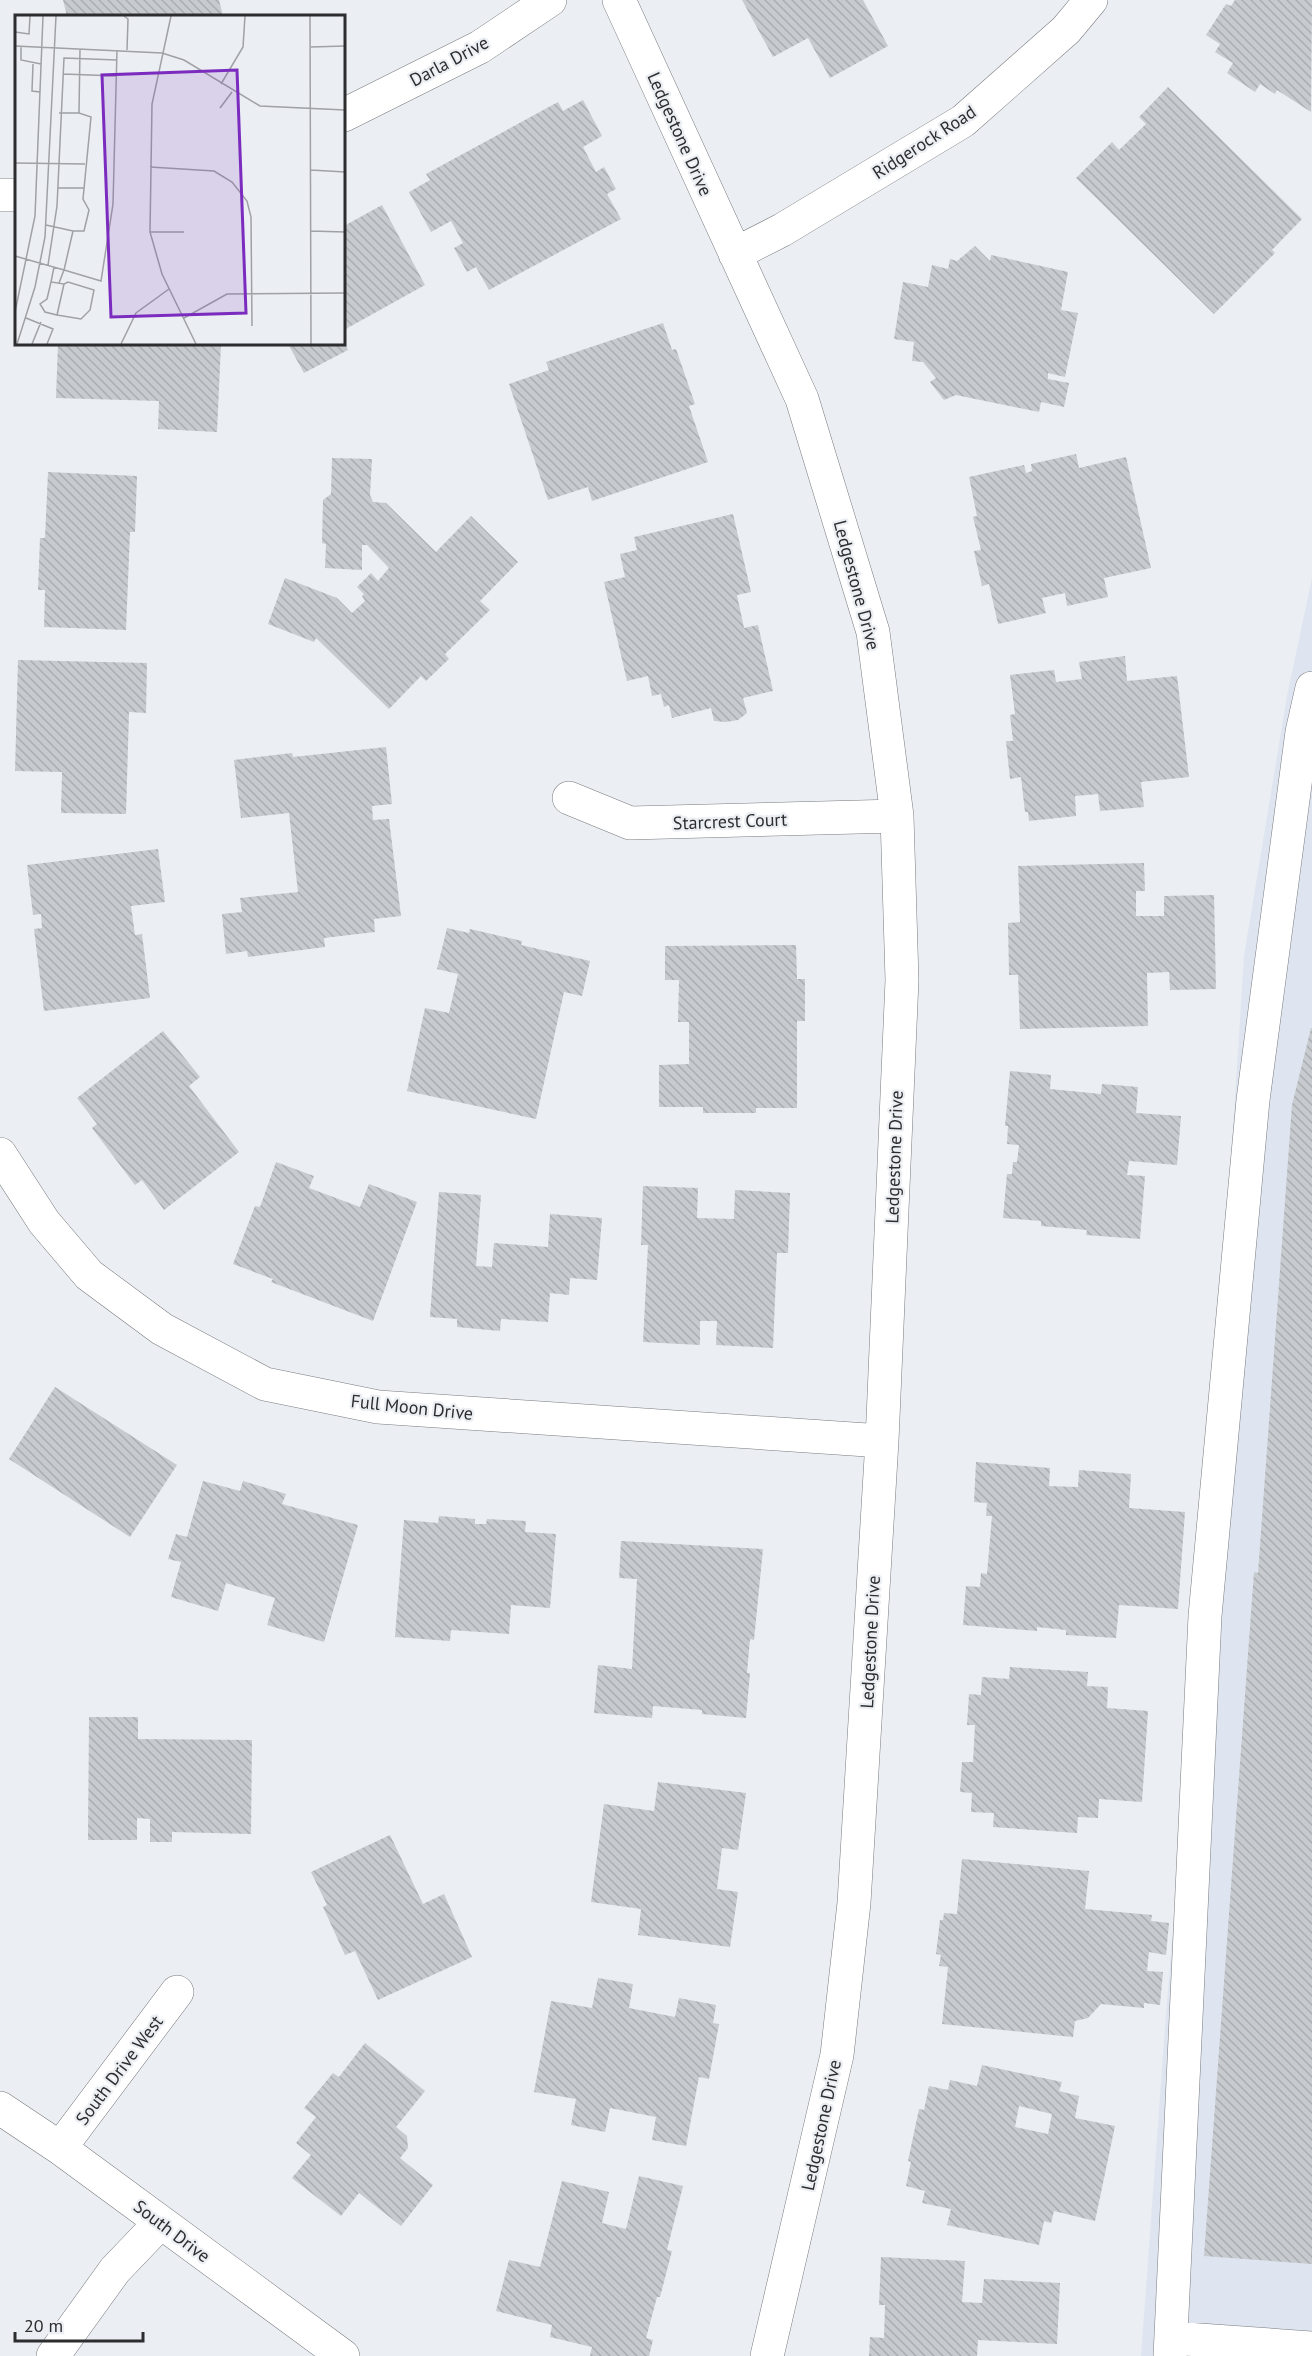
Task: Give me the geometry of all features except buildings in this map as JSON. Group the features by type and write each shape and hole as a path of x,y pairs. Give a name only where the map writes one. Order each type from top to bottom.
{"street":[{"name":"Darla Drive","path":"345,114 480,47 550,0"},
{"name":"Ledgestone Drive","path":"619,0 802,399 873,632 897,816 902,980 882,1441 854,1903 837,2055 767,2356"},
{"name":"Ridgerock Road","path":"735,254 782,230 963,121 1066,30 1091,0"},
{"path":"1312,688 1302,732 1253,1100 1205,1616 1170,2347 1312,2348"},
{"name":"Starcrest Court","path":"569,798 630,824 897,816"},
{"name":"Full Moon Drive","path":"0,1154 44,1222 89,1275 162,1329 265,1384 378,1407 882,1441"},
{"name":"South Drive West","path":"60,2148 177,1992"},
{"name":"South Drive","path":"0,2108 60,2148 343,2356"},
{"path":"53,2356 115,2270 160,2223"}],"shaded area":[{"path":"1312,578 1312,2356 1141,2356 1166,2015 1212,1463 1244,956 1287,696"}]}
